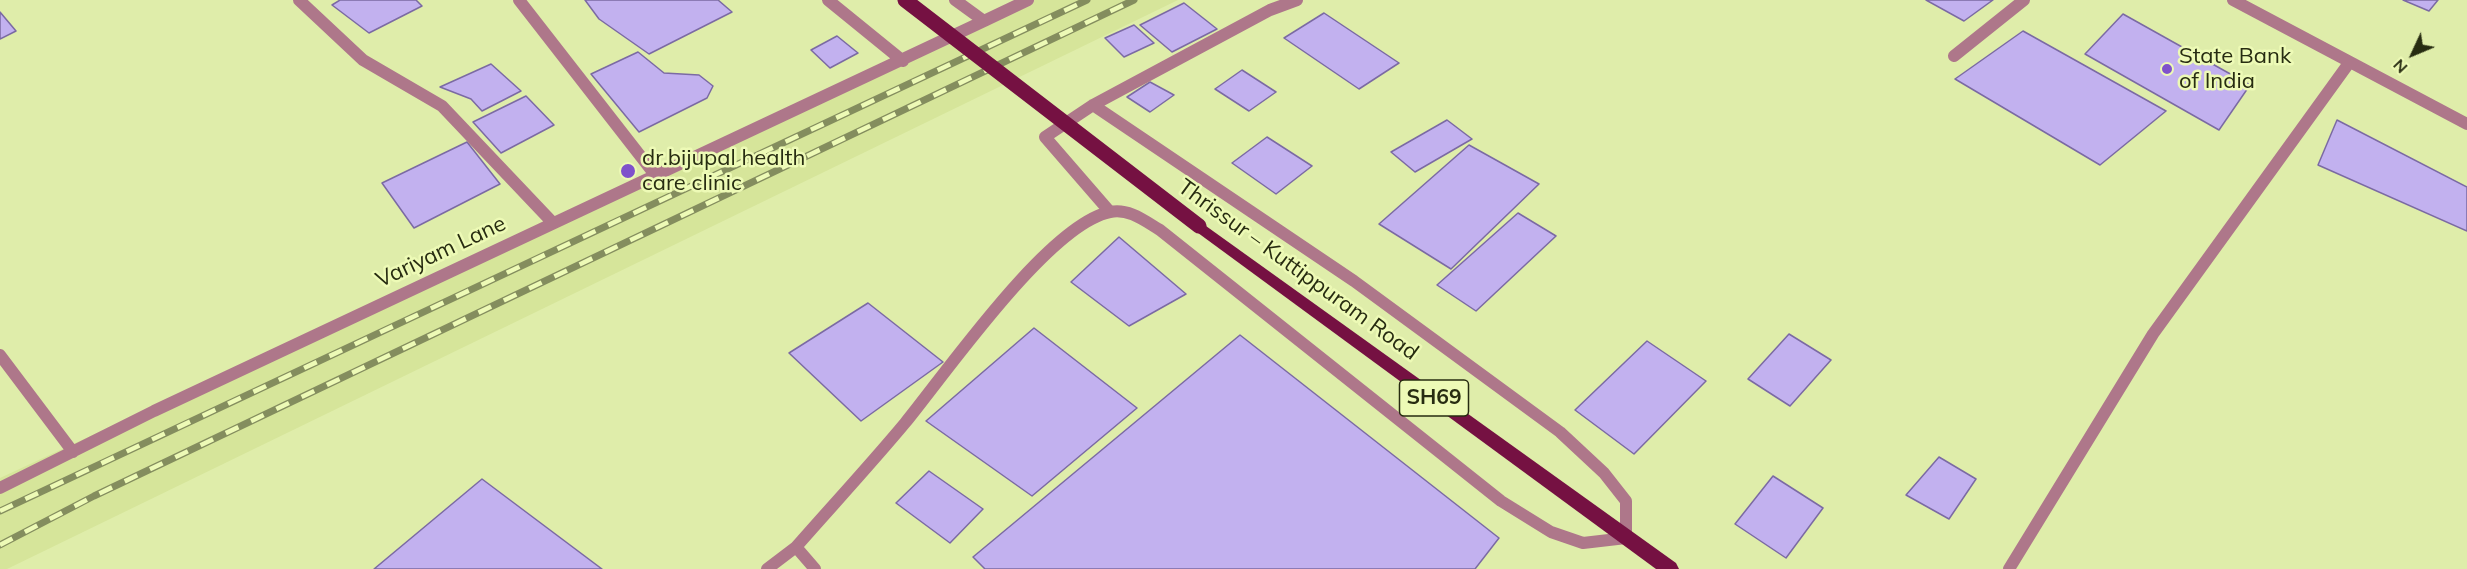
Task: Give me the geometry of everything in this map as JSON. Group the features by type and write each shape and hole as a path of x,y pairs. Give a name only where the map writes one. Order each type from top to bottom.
{"main road":[{"name":"Thrissur – Kuttippuram Road","path":"906,0 1199,226 1670,569"}],"street":[{"path":"299,0 363,60 442,106 553,223"},
{"path":"519,0 656,176"},
{"path":"828,0 903,61"},
{"path":"955,0 984,21"},
{"name":"Variyam Lane","path":"0,488 154,411 903,61 1028,0"},
{"path":"1110,212 1045,137 1093,105 1270,10 1298,0"},
{"path":"1954,56 2024,0"},
{"path":"2233,0 2467,124"},
{"path":"2009,569 2153,334 2349,63"},
{"path":"767,569 796,546 904,424 1017,283 1080,226 1110,212 1134,214 1160,230 1511,507 1551,532 1583,543 1626,538 1626,501 1604,473 1560,432 1354,281 1093,105"},
{"path":"0,355 73,452"},
{"path":"796,546 815,569"}],"shaded area":[{"path":"1028,0 1178,0 7,569 0,569 0,478"}],"building":[{"path":"340,0 416,0 422,6 369,33 332,5"},
{"path":"585,0 718,0 732,12 649,54 599,19"},
{"path":"1926,0 1993,0 1964,21"},
{"path":"2403,0 2438,0 2429,11"},
{"path":"1184,3 1217,29 1172,52 1140,25"},
{"path":"0,12 16,31 0,39"},
{"path":"1324,13 1399,63 1359,89 1284,38"},
{"name":"State Bank of India","path":"2123,14 2250,85 2219,130 2085,54"},
{"path":"1134,25 1154,43 1124,57 1105,38"},
{"path":"2023,31 2166,111 2100,165 1955,79"},
{"path":"837,36 858,53 830,68 811,50"},
{"path":"638,52 664,73 699,75 713,86 707,98 639,132 591,74"},
{"path":"491,64 521,91 482,111 471,99 440,87"},
{"path":"1242,70 1276,92 1249,111 1215,89"},
{"path":"1150,82 1174,95 1150,112 1127,97"},
{"path":"526,96 554,125 501,153 473,122"},
{"path":"1447,120 1472,139 1415,172 1391,152"},
{"path":"2337,120 2467,187 2467,231 2318,165"},
{"path":"1267,137 1312,166 1276,194 1232,163"},
{"path":"467,142 500,184 414,228 382,183"},
{"path":"1469,145 1539,184 1451,269 1379,224"},
{"path":"1518,213 1556,236 1476,311 1437,285"},
{"path":"1119,237 1186,294 1129,326 1071,282"},
{"path":"868,303 943,362 861,421 789,353"},
{"path":"1034,328 1137,408 1032,496 926,421"},
{"path":"1789,334 1831,360 1790,406 1748,379"},
{"path":"1240,335 1499,538 1475,569 985,569 973,557"},
{"path":"1647,341 1706,381 1634,454 1575,410"},
{"path":"1939,457 1976,479 1949,519 1906,495"},
{"path":"929,471 983,509 950,543 896,503"},
{"path":"1773,476 1823,508 1786,558 1735,524"},
{"path":"482,479 602,569 374,569"}],"railway":[{"path":"0,511 1087,0"},
{"path":"0,545 94,496 1134,0"}],"place":[{"name":"State Bank of India","path":"2167,69"},
{"name":"dr.bijupal health care clinic","path":"628,171"}]}
